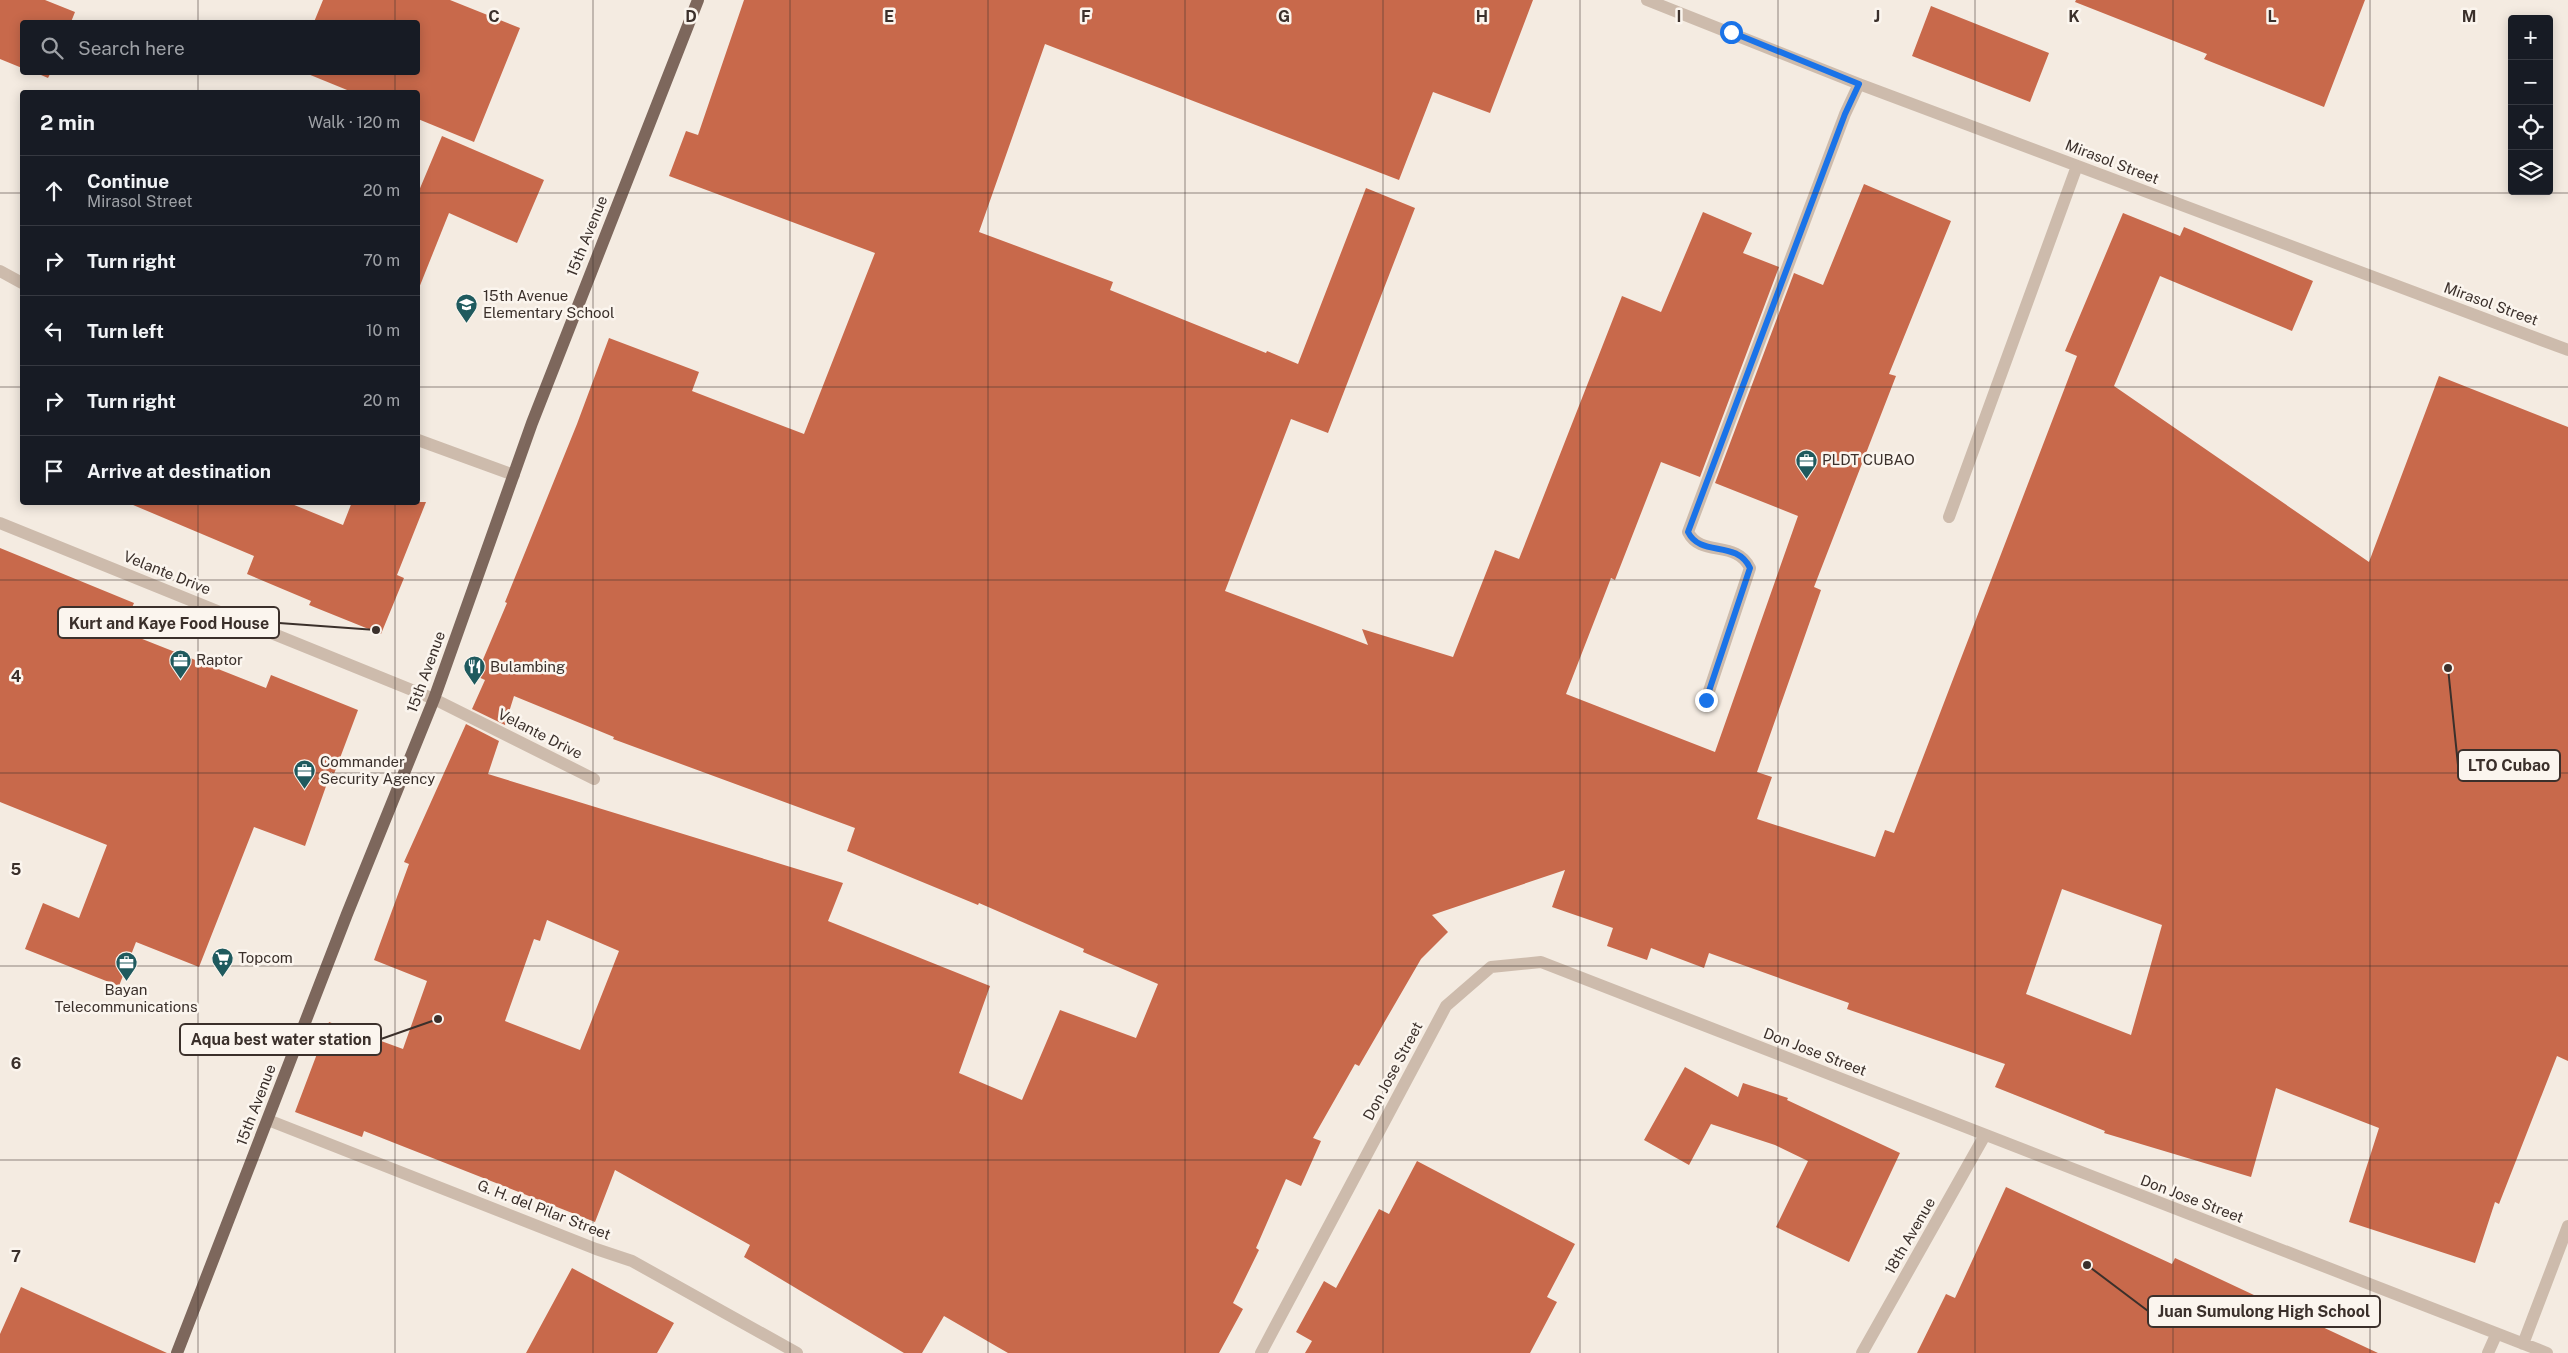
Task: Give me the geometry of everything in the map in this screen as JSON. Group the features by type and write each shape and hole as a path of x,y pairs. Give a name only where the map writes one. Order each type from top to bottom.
{"main road":[{"name":"15th Avenue","path":"177,1353 344,923 434,699 576,306 698,0"}],"street":[{"name":"Mirasol Street","path":"1646,0 1859,84 2568,350"},
{"path":"1706,700 1750,568 1746,559 1738,553 1699,545 1688,532 1845,114 1859,84"},
{"path":"1949,517 2077,166"},
{"path":"0,271 20,282"},
{"path":"420,441 514,476"},
{"name":"Velante Drive","path":"0,523 434,699 594,779"},
{"name":"Don Jose Street","path":"1261,1353 1446,1006 1491,967 1541,962 2546,1353"},
{"name":"G. H. del Pilar Street","path":"268,1120 596,1249 632,1261 797,1353"},
{"name":"18th Avenue","path":"1862,1353 1985,1135"},
{"path":"2523,1344 2568,1226"},
{"path":"2488,1353 2496,1334"}],"building":[{"path":"0,0 45,0 75,12 72,20 20,20 20,67 0,59"},
{"path":"323,0 450,0 520,28 474,142 420,120 420,90 347,90 310,75 420,75 420,20 315,20"},
{"path":"744,0 1533,0 1490,113 1433,92 1399,180 1045,44 979,232 1113,282 1110,290 1298,364 1366,188 1415,208 1328,433 1291,419 1225,591 1368,645 1362,629 1453,657 1495,550 1519,559 1622,296 1661,312 1703,212 1752,233 1743,253 1779,267 1700,477 1661,462 1615,580 1611,578 1566,694 1715,752 1798,516 1715,483 1794,273 1823,285 1864,184 1951,221 1889,374 1896,376 1814,587 1821,590 1757,772 1772,777 1757,819 1875,857 1885,830 1894,833 2077,356 2065,351 2123,213 2180,236 2184,227 2313,281 2292,331 2160,276 2114,386 2369,562 2439,376 2568,427 2568,1061 2557,1056 2499,1204 2495,1202 2475,1263 2349,1222 2379,1128 2276,1088 2251,1177 2104,1133 2105,1131 1995,1087 2005,1064 1847,1009 1849,1003 1709,953 1704,968 1651,948 1647,960 1607,946 1613,928 1552,907 1565,870 1432,915 1448,932 1421,959 1359,1066 1355,1064 1313,1138 1321,1141 1301,1186 1286,1179 1256,1248 1259,1250 1233,1303 1243,1309 1219,1353 1008,1353 944,1316 922,1353 904,1353 744,1257 750,1245 615,1170 595,1222 364,1131 362,1137 295,1112 329,1022 403,1049 427,981 374,960 409,864 404,862 466,724 499,741 488,774 843,883 828,921 990,986 959,1073 1022,1100 1060,1010 1136,1038 1158,984 1083,952 1084,949 979,903 978,905 847,851 855,828 613,739 614,737 514,696 505,725 472,709 485,680 476,676 507,603 505,602 577,424 609,338 699,372 692,391 804,434 875,253 669,176 686,131 698,135","holes":["2062,889 2162,925 2131,1035 2026,994","547,920 619,951 580,1050 505,1021 534,939 540,941"]},
{"path":"2076,0 2365,0 2324,107 2204,59 2207,54 2075,2"},
{"path":"1931,6 2049,53 2030,102 1912,56"},
{"path":"442,136 544,180 517,243 449,213 420,286 420,188"},
{"path":"420,502 426,502 397,575 404,578 381,634 309,605 311,601 247,574 254,556 133,505 294,505 343,525 351,505 420,505"},
{"path":"0,548 134,603 122,631 266,688 271,675 358,710 334,774 331,772 305,846 254,827 199,967 136,942 119,986 25,949 43,903 79,918 107,845 0,802"},
{"path":"1685,1067 1738,1097 1743,1083 1788,1098 1787,1100 1900,1153 1849,1262 1776,1227 1808,1161 1775,1145 1711,1124 1689,1165 1644,1140"},
{"path":"1417,1161 1575,1244 1547,1297 1557,1302 1530,1353 1305,1353 1312,1341 1296,1332 1324,1281 1336,1288 1379,1209 1389,1214"},
{"path":"2006,1187 2172,1264 2175,1258 2378,1353 1917,1353 1946,1294 1955,1298"},
{"path":"572,1268 674,1323 657,1353 526,1353"},
{"path":"21,1287 167,1353 0,1353 0,1334"}],"place":[{"name":"15th Avenue Elementary School","path":"467,324"},
{"name":"PLDT CUBAO","path":"1806,479"},
{"name":"Kurt and Kaye Food House","path":"376,630"},
{"name":"LTO Cubao","path":"2448,668"},
{"name":"Raptor","path":"180,679"},
{"name":"Bulambing","path":"474,686"},
{"name":"Commander Security Agency","path":"304,790"},
{"name":"Topcom","path":"222,977"},
{"name":"Bayan Telecommunications","path":"126,981"},
{"name":"Aqua best water station","path":"438,1019"},
{"name":"Juan Sumulong High School","path":"2087,1265"}],"route":[{"path":"1706,700 1750,568 1746,559 1738,553 1699,545 1688,532 1845,114 1859,84 1751,42 1731,32"}]}
